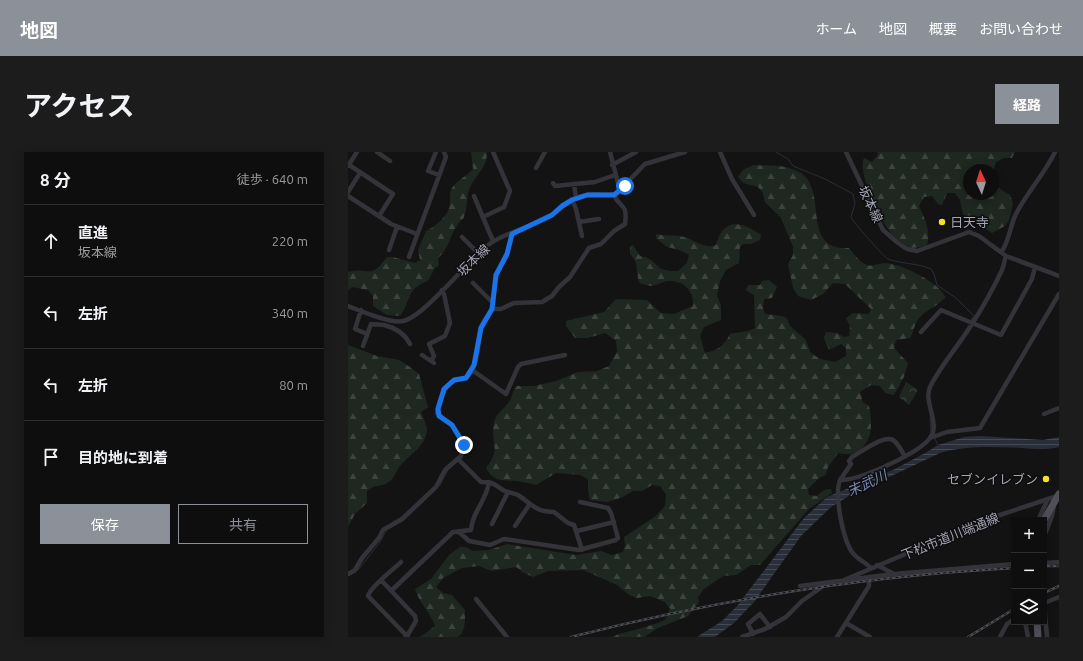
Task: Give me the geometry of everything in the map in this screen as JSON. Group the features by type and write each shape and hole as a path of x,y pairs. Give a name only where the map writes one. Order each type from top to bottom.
{"main road":[{"path":"1046,517 1055,498"},
{"path":"1037,625 1038,637"}],"street":[{"path":"377,152 390,161"},
{"path":"436,152 428,171 439,175"},
{"path":"409,257 446,157 444,152"},
{"path":"483,217 504,207 510,191 493,152"},
{"path":"536,168 545,152"},
{"path":"610,152 612,166 620,191"},
{"path":"612,166 636,152"},
{"path":"473,283 493,306 501,309 514,303 542,302 552,296 570,277 589,248 601,244 614,231 625,224 626,212 623,205 614,195 620,191 645,164 685,152"},
{"path":"720,152 732,179 754,215"},
{"name":"坂本線","path":"846,152 883,230 902,246 917,251 969,232 979,236 1002,251 1006,256"},
{"path":"1002,251 1015,216 1027,195 1048,168 1055,152"},
{"path":"355,153 348,166 393,194 379,216"},
{"path":"348,192 360,173"},
{"path":"553,183 555,186 595,182 615,175"},
{"path":"574,184 574,199 582,236"},
{"name":"坂本線","path":"349,308 362,310 392,321 402,322 413,317 493,241 512,234 552,215 562,206 574,199 596,194 614,195"},
{"path":"348,196 397,227 417,234"},
{"path":"474,196 493,241"},
{"path":"579,222 599,218"},
{"path":"388,250 397,227"},
{"path":"348,574 355,570 384,530 402,519 440,482 445,470 459,460 463,450 463,441 452,425 439,416 438,409 444,389 454,380 466,378 472,370 481,328 493,306 496,275 507,254 512,234"},
{"path":"462,237 479,254"},
{"path":"933,438 929,389 1002,270 1006,256 1059,276"},
{"path":"921,332 941,310 1001,335 1032,279 1035,267"},
{"path":"422,355 432,362 434,356 429,344 445,336 450,323 442,290"},
{"path":"840,480 852,479 871,473 933,438 947,432 980,428 1059,294"},
{"path":"362,310 355,329 367,334"},
{"path":"363,346 371,324 384,325 405,335 410,344"},
{"path":"472,370 506,394 518,367 521,364 564,355"},
{"path":"1044,414 1059,408"},
{"path":"871,568 852,552 842,530 837,488 840,480 849,469 851,464 849,461 852,457 883,439 892,439 897,443 904,455"},
{"path":"459,460 479,480 495,483 508,492 519,496 529,505 546,513 554,512 568,523 574,525 582,550"},
{"path":"392,591 453,532 471,530 471,524 485,497 489,482"},
{"path":"492,524 508,492"},
{"path":"1040,517 1055,498"},
{"path":"1047,529 1052,516 1055,498"},
{"name":"下松市道川端通線","path":"844,580 991,518 1055,498"},
{"path":"459,532 469,542 490,545 504,539 582,550 616,540 618,538 614,522 608,508 580,502"},
{"path":"515,526 529,505"},
{"path":"577,531 614,522"},
{"path":"381,580 415,616 416,621 407,636 368,596 381,580 401,562"},
{"path":"1047,563 1059,562"},
{"path":"800,586 894,574 1011,564"},
{"path":"877,566 894,574"},
{"path":"837,637 869,586 869,577"},
{"path":"742,637 770,627 786,617 802,601 829,582"},
{"path":"1047,602 1059,597"},
{"path":"476,599 507,637"},
{"path":"753,634 748,624 760,614 770,627"},
{"path":"1000,637 1007,624 1011,621"},
{"path":"846,623 870,637"},
{"path":"1026,625 1028,637"},
{"path":"1046,625 1047,637"}],"green space":[{"path":"471,152 487,152 483,168 469,190 464,217 455,228 445,250 438,258 439,265 435,268 428,281 416,287 412,291 400,316 387,315 373,306 373,296 368,290 352,287 348,290 348,272 361,270 373,271 377,269 387,257 393,257 415,263 420,260 418,250 426,231 445,216 449,208 452,188 473,169"},
{"path":"878,152 1015,152 1012,158 1004,158 996,162 995,164 963,164 963,200 999,200 999,188 1010,195 1013,204 1009,220 1005,226 992,233 963,214 960,200 955,193 947,193 942,205 938,204 932,196 924,197 919,206 928,230 927,245 916,248 906,246 900,242 888,229 879,214 866,183 863,165 864,158 872,162 877,156"},
{"path":"753,165 776,166 794,169 808,180 813,191 819,230 824,240 834,246 849,248 864,264 872,266 885,263 900,266 909,270 936,286 945,297 940,303 920,317 916,322 910,338 896,340 894,348 908,363 904,377 894,395 885,393 880,386 871,385 860,392 863,402 869,406 870,413 871,428 867,441 858,451 851,454 838,453 828,467 826,475 819,478 808,489 809,495 817,496 824,490 831,489 832,493 809,509 760,565 751,565 736,575 723,576 704,589 698,597 699,602 688,616 658,628 644,637 611,637 665,620 670,609 665,602 650,596 637,598 629,595 617,585 583,570 548,571 533,577 516,567 492,571 479,566 462,568 443,578 436,587 443,593 452,595 465,610 464,625 461,634 458,637 420,637 435,626 415,589 431,579 449,555 460,547 466,547 473,551 489,550 507,544 576,555 601,551 612,555 623,552 625,545 624,537 656,516 665,506 666,495 660,486 652,485 642,491 633,491 623,497 607,502 590,500 588,479 580,475 556,473 536,485 517,481 499,480 492,476 486,468 491,461 495,450 493,430 495,419 509,402 517,386 534,386 556,381 578,372 597,371 609,366 617,351 616,341 605,333 588,338 575,338 566,326 566,321 604,312 616,299 647,300 661,313 674,314 693,306 690,291 679,282 668,281 652,286 640,283 635,261 630,254 630,246 633,245 640,256 649,259 661,269 678,271 687,263 689,255 680,250 667,247 656,238 656,234 684,237 702,245 711,246 716,245 719,236 728,226 734,224 754,230 761,235 760,240 751,244 743,244 740,247 739,263 726,270 720,281 717,295 721,306 721,320 704,327 700,336 705,353 720,347 730,334 755,328 754,295 746,290 748,285 760,285 762,281 769,280 777,287 772,298 764,299 763,308 765,314 787,318 790,326 805,339 811,353 820,359 835,362 846,356 846,348 841,344 829,350 824,338 826,332 837,333 844,337 849,336 850,326 846,318 853,313 869,314 871,309 845,284 833,283 823,294 811,300 798,296 793,288 788,264 793,255 793,247 781,218 765,202 763,193 758,187 743,183 738,177 743,170"},
{"path":"348,345 377,356 399,360 410,367 419,374 428,407 421,412 427,428 424,441 400,466 390,481 373,487 367,491 367,503 355,514 348,527"},
{"path":"906,382 918,390 909,405 899,397"}],"water":[{"name":"末武川","path":"981,436 1043,440 1059,437 1059,447 1040,449 981,447 950,450 940,453 849,496 831,507 801,536 754,602 734,623 715,637 697,637 722,621 737,606 804,518 827,497 895,469 938,445 964,437"}],"waterway":[{"path":"776,152 788,159 793,166 825,179 853,194 855,203 851,217 885,257 898,262 931,269 937,285 956,298 974,316 971,320"},
{"path":"930,418 931,431"},
{"path":"935,439 938,445"},
{"path":"440,485 448,470"},
{"path":"392,527 404,520 425,500"},
{"path":"358,570 380,542 386,531"},
{"path":"348,576 356,572"}],"railway":[{"path":"1047,566 1059,566"},
{"path":"571,637 680,612 791,592 902,577 1011,568"},
{"path":"1047,592 1059,586"},
{"path":"968,637 1011,611"}],"place":[{"name":"日天寺","path":"942,222"},
{"name":"セブンイレブン","path":"1046,479"}],"route":[{"path":"464,445 463,441 452,425 437,413 444,389 450,382 469,376 472,370 480,341 481,328 492,309 496,275 507,254 512,234 534,225 552,215 567,202 576,198 596,194 614,195 625,186"}]}
